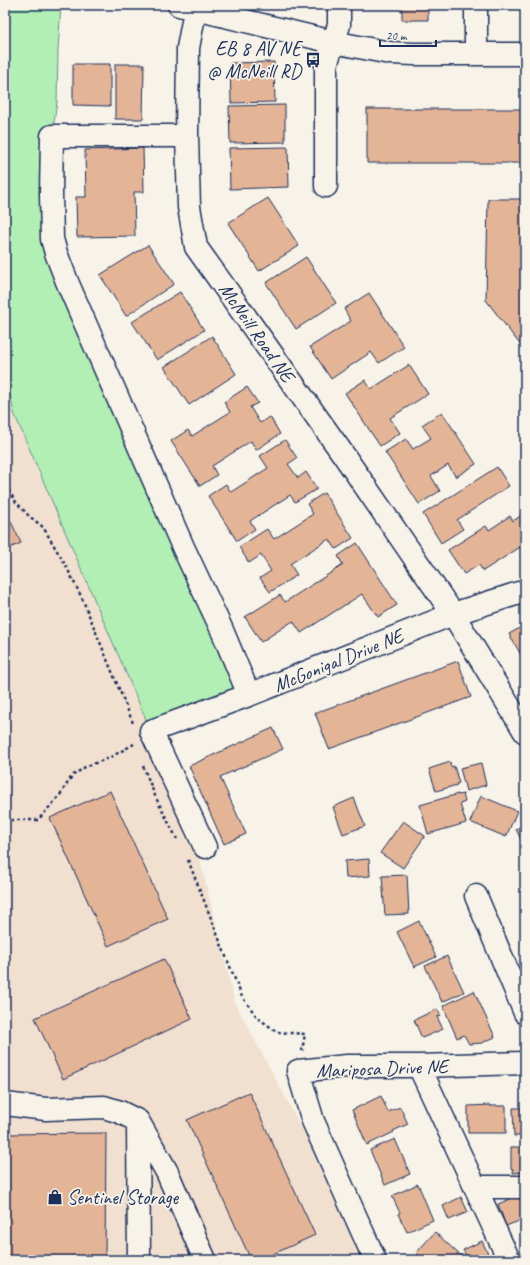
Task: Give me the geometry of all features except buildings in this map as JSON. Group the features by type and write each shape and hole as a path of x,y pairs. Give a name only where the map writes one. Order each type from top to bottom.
{"street":[{"path":"326,186 326,65 339,25 339,5"},
{"path":"476,5 476,53"},
{"path":"190,6 333,42 390,52 414,54 525,54"},
{"name":"McNeill Road NE","path":"190,6 187,136 189,207 196,247 343,454 453,614 525,732"},
{"path":"187,136 52,136 52,239 68,284 183,547 222,630 249,695"},
{"name":"McGonigal Drive NE","path":"140,733 249,695 453,614 525,591"},
{"path":"140,733 206,848"},
{"path":"476,896 525,1013"},
{"name":"Mariposa Drive NE","path":"375,1260 313,1121 298,1071 347,1066 525,1064"},
{"path":"419,1066 509,1260"},
{"path":"5,1104 46,1109 104,1107 120,1112 138,1121 167,1172 205,1260"},
{"path":"138,1121 139,1260"},
{"path":"476,1187 525,1187"}],"path":[{"path":"5,485 16,502 29,516 43,527 66,566 82,598 140,733 110,758 85,768 72,776 60,795 38,820 5,820"},
{"path":"142,763 156,798 179,843"},
{"path":"186,856 242,997 258,1018 277,1032 305,1034 298,1071"}],"shaded area":[{"path":"5,372 14,413 151,731 200,860 235,1003 372,1260 105,1260 106,1133 5,1134"}],"green space":[{"path":"5,5 61,5 57,102 52,136 51,224 249,695 151,731 14,413 5,372"}],"place":[{"name":"EB 8 AV NE @ McNeill RD","path":"313,60"},
{"name":"Sentinel Storage","path":"55,1197"}]}
